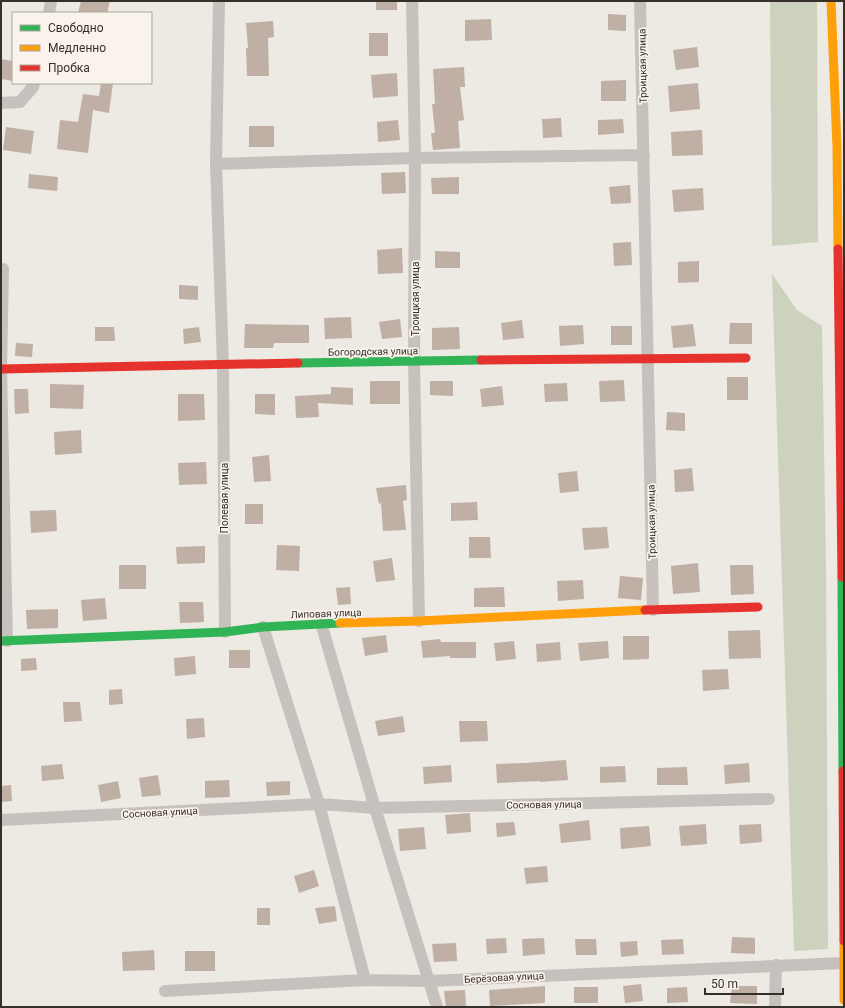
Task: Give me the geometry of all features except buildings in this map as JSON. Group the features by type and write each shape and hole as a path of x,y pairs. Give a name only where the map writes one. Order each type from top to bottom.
{"street":[{"path":"48,12 51,1"},
{"path":"218,1 216,164 223,365"},
{"name":"Троицкая улица","path":"412,1 415,158 414,361 419,621"},
{"name":"Троицкая улица","path":"640,1 653,610"},
{"path":"831,1 837,147 842,538 844,1000"},
{"path":"1,103 20,102 33,87 34,84"},
{"path":"216,164 415,158 644,155"},
{"path":"3,269 1,369 4,641"},
{"name":"Богородская улица","path":"1,369 414,361 746,358"},
{"name":"Полевая улица","path":"223,365 225,632"},
{"name":"Липовая улица","path":"4,641 225,632 263,627 320,623 419,621 653,610 758,607"},
{"path":"320,623 375,808 437,1007"},
{"path":"263,627 319,804 365,980"},
{"name":"Сосновая улица","path":"1,820 319,804 375,808 769,799"},
{"name":"Берёзовая улица","path":"165,991 365,980 429,981 844,963"},
{"path":"775,1007 776,965"}],"green space":[{"path":"770,1 817,1 818,242 772,246"},
{"path":"772,274 797,310 822,326 826,568 828,949 794,951"}],"traffic: fast":[{"path":"298,363 481,360"},
{"path":"842,577 843,771"},
{"path":"1,641 225,632 263,627 340,623"}],"traffic: slow":[{"path":"831,1 837,147 838,249"},
{"path":"340,623 419,621 645,610"},
{"path":"844,941 844,1000"}],"traffic: jam":[{"path":"838,249 842,577"},
{"path":"481,360 746,358"},
{"path":"1,369 298,363"},
{"path":"645,610 758,607"},
{"path":"843,771 844,941"}]}
